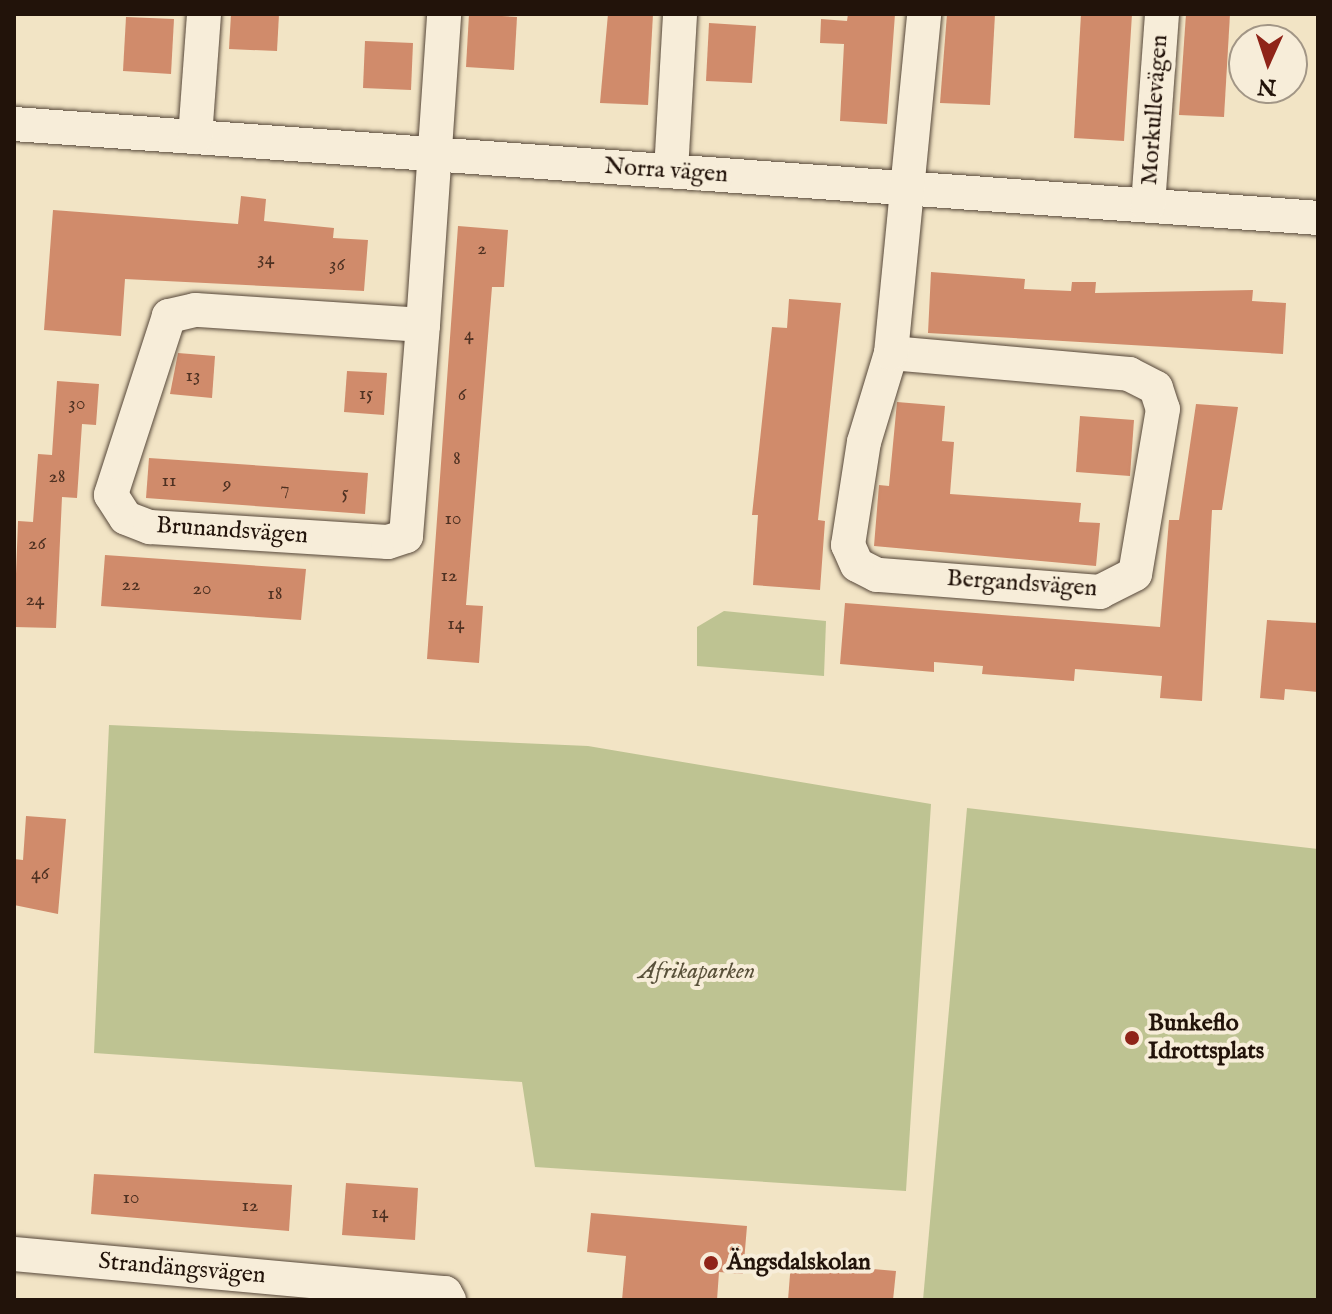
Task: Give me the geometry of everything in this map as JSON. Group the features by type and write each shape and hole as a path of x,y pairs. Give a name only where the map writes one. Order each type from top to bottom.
{"street":[{"path":"195,137 204,14"},
{"name":"Brunandsvägen","path":"423,325 195,310 169,316 111,495 126,518 150,527 388,542 406,536 423,325 444,14"},
{"path":"671,171 680,14"},
{"path":"910,188 924,14"},
{"name":"Morkullevägen","path":"1148,205 1162,14"},
{"name":"Norra vägen","path":"14,124 1318,218"},
{"name":"Bergandsvägen","path":"891,353 1129,374 1156,388 1163,409 1135,574 1100,592 877,575 857,565 848,545 855,501 891,353 910,188"},
{"name":"Strandängsvägen","path":"14,1254 447,1297"}],"green space":[{"path":"724,611 826,621 824,676 697,666 697,627"},
{"name":"Afrikaparken","path":"109,725 588,746 931,804 906,1191 535,1167 522,1082 94,1053"},
{"name":"Bunkeflo Idrottsplats","path":"967,808 1318,849 1318,1300 923,1300"}],"building":[{"path":"231,14 279,14 277,51 229,49"},
{"path":"469,14 517,17 514,70 466,67"},
{"path":"608,14 653,14 648,105 600,103"},
{"path":"848,14 895,14 887,124 840,121 844,44 820,43 821,19 847,21"},
{"path":"947,14 995,14 990,105 940,103"},
{"path":"1081,14 1132,14 1124,141 1074,138"},
{"path":"1186,14 1230,14 1224,117 1179,115"},
{"path":"126,17 174,19 171,74 123,71"},
{"path":"709,23 756,26 752,83 706,81"},
{"path":"365,41 413,43 411,90 363,88"},
{"path":"241,196 266,199 264,221 334,228 333,238 368,240 364,291 125,279 121,336 44,330 53,210 238,224"},
{"path":"458,226 508,230 504,287 492,287 466,605 483,606 479,663 427,659"},
{"path":"931,272 1025,279 1024,289 1071,291 1072,282 1096,282 1095,293 1253,290 1252,301 1286,303 1283,354 928,333"},
{"path":"789,299 841,303 818,520 825,521 820,590 753,585 758,515 752,515 772,327 787,328"},
{"path":"178,353 215,356 212,398 170,394"},
{"path":"347,371 387,373 384,415 344,412"},
{"path":"57,381 99,384 96,425 82,424 77,498 62,497 56,628 14,627 18,521 33,522 38,454 52,455"},
{"path":"897,402 945,406 942,441 954,442 950,494 1081,503 1079,522 1100,523 1096,566 874,546 879,485 889,486"},
{"path":"1196,404 1238,407 1222,510 1212,510 1202,701 1160,698 1162,676 1075,669 1074,681 982,674 983,666 934,662 934,672 840,664 845,603 1160,627 1169,520 1179,520"},
{"path":"1080,416 1134,420 1130,476 1076,472"},
{"path":"149,458 368,473 365,514 146,498"},
{"path":"105,555 306,569 301,620 101,606"},
{"path":"1267,620 1318,623 1318,692 1285,689 1284,700 1260,698"},
{"path":"26,816 66,819 58,914 14,905 14,859 23,860"},
{"path":"94,1174 292,1185 289,1231 91,1214"},
{"path":"346,1183 418,1188 415,1240 342,1235"},
{"path":"591,1213 747,1226 743,1274 719,1272 717,1300 622,1300 626,1256 587,1252"},
{"path":"791,1262 896,1271 893,1300 788,1300"}],"place":[{"name":"Bunkeflo Idrottsplats","path":"1132,1038"},
{"name":"Ängsdalskolan","path":"711,1263"}]}
